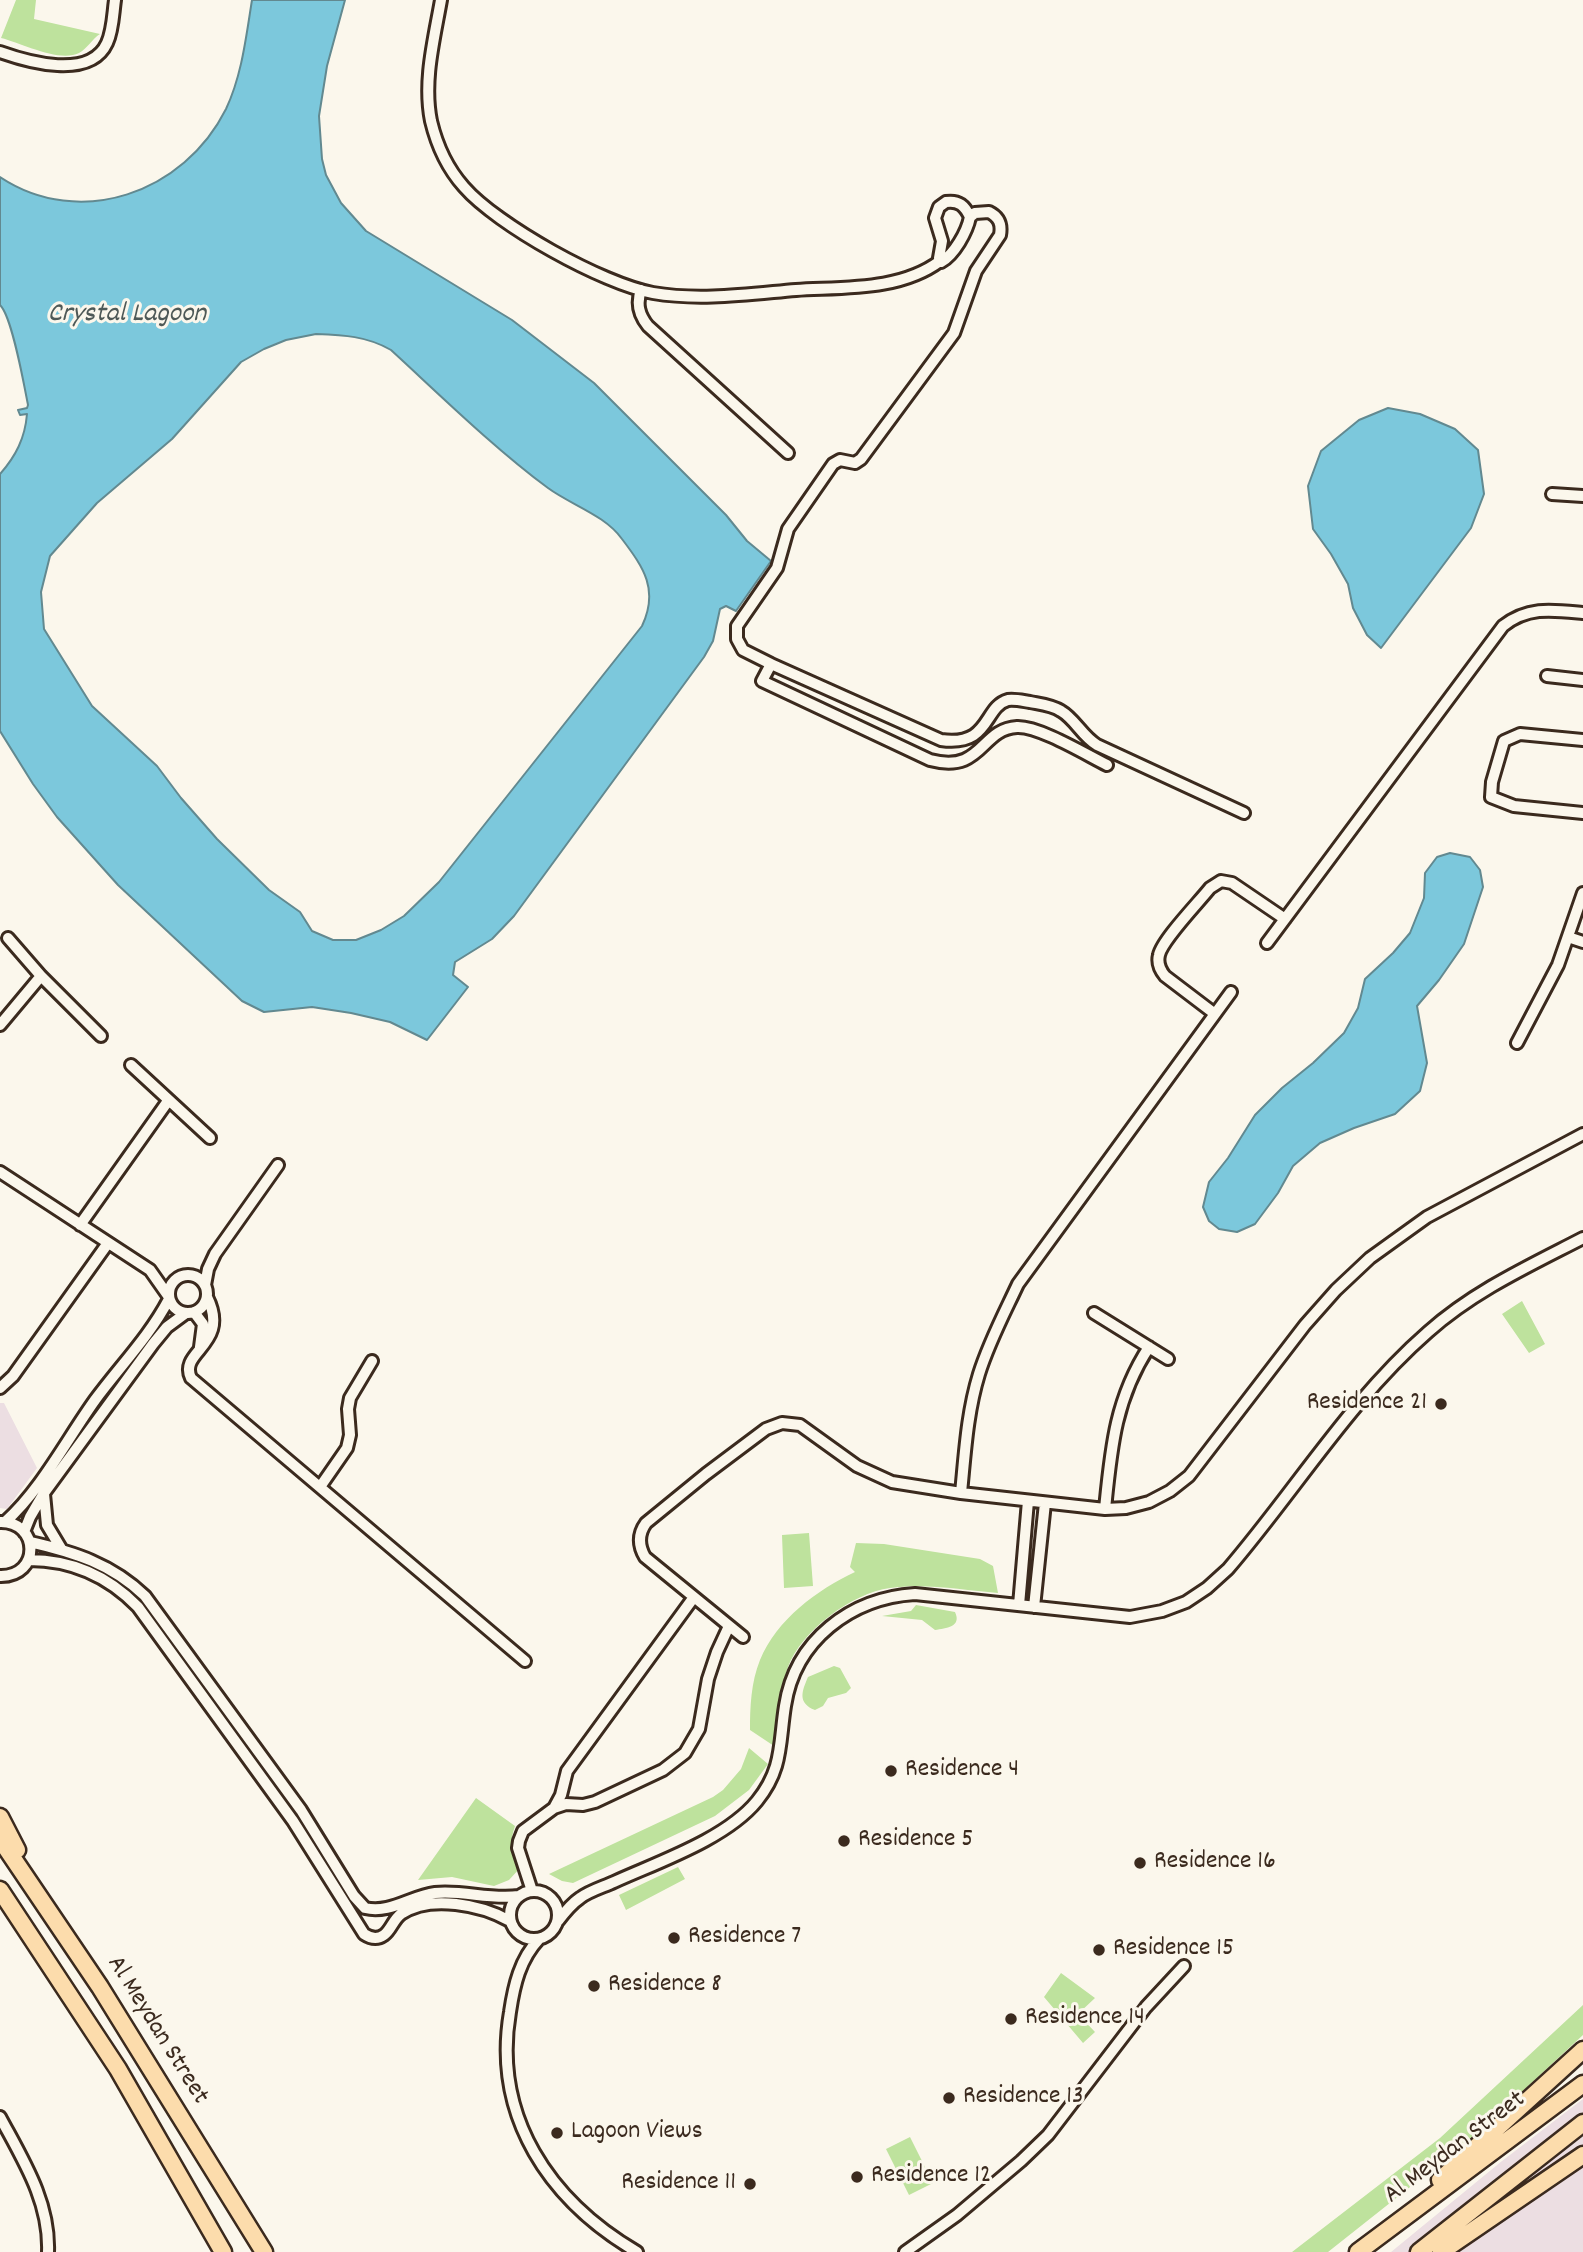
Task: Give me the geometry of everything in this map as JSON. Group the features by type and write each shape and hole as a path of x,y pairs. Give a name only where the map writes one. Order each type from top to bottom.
{"main road":[{"path":"0,1817 15,1847 19,1866"},
{"name":"Al Meydan Street","path":"0,1839 118,2016 264,2252"},
{"name":"Al Meydan Street","path":"0,1890 118,2069 223,2252"},
{"path":"1404,2218 1443,2178 1583,2050"},
{"name":"Al Meydan Street","path":"1358,2252 1583,2084"},
{"path":"1419,2252 1583,2123"},
{"path":"1441,2252 1583,2155"}],"street":[{"path":"0,52 60,66 77,65 87,61 107,43 116,0"},
{"path":"441,0 430,60 428,97 437,140 451,170 480,203 535,240 582,266 641,290 676,295 732,295 859,286 908,278 945,261 970,217 975,213 989,212 1000,221 1000,234 976,271 954,333 861,459 855,463 840,460 833,464 788,529 777,568 737,626 737,639 743,650 771,664 948,741 962,740 974,735 985,726 999,705 1006,701 1053,706 1067,715 1084,735 1097,745 1244,813"},
{"path":"940,261 942,241 935,223 937,210 946,202 955,202 966,208 970,217"},
{"path":"641,290 638,298 639,310 648,326 788,453"},
{"path":"1552,494 1583,496"},
{"path":"1267,943 1503,626 1524,613 1537,610 1583,613"},
{"path":"771,664 762,681 930,760 944,763 965,760 978,753 998,733 1018,727 1039,732 1107,765"},
{"path":"1547,676 1583,680"},
{"path":"1583,740 1520,734 1504,741 1492,782 1491,797 1514,806 1583,813"},
{"path":"1215,1014 1165,976 1158,963 1164,945 1210,888 1220,881 1232,883 1285,919"},
{"path":"1517,1043 1545,992 1569,937 1583,893"},
{"path":"1569,937 1583,942"},
{"path":"8,938 41,976 101,1036"},
{"path":"0,1025 41,976"},
{"path":"961,1493 970,1414 979,1375 992,1337 1018,1284 1231,992"},
{"path":"131,1065 210,1138"},
{"path":"80,1225 168,1101"},
{"path":"743,1637 645,1557 640,1545 641,1531 696,1482 766,1429 776,1424 794,1424 806,1428 858,1466 875,1475 904,1484 1105,1509 1126,1508 1149,1502 1170,1491 1189,1476 1320,1307 1370,1258 1427,1217 1583,1134"},
{"path":"0,1576 17,1573 29,1560 27,1537 34,1508 160,1335 204,1305 208,1269 215,1254 278,1165"},
{"path":"0,1172 150,1270 197,1277 206,1291 213,1325 210,1337 188,1367 191,1377 525,1661"},
{"path":"637,2252 591,2221 565,2197 546,2174 522,2128 511,2088 506,2048 511,2004 523,1961 539,1939 551,1932 580,1897 720,1832 749,1810 764,1792 776,1766 788,1693 797,1666 814,1642 846,1614 872,1601 908,1594 950,1596 1130,1616 1161,1611 1197,1595 1227,1569 1371,1389 1415,1344 1481,1292 1583,1238"},
{"path":"0,1388 8,1383 19,1369 108,1243"},
{"path":"2,1522 28,1495 96,1399 152,1329 169,1298 172,1283 215,1254"},
{"path":"150,1270 175,1309 190,1313 203,1324 199,1349"},
{"path":"1094,1314 1168,1359"},
{"path":"1105,1509 1115,1423 1132,1376 1149,1347"},
{"path":"320,1487 346,1448 350,1435 350,1398 372,1361"},
{"path":"96,1399 107,1407"},
{"path":"44,1493 47,1525 62,1549"},
{"path":"1019,1605 1028,1501"},
{"path":"1034,1607 1045,1503"},
{"path":"2,1522 13,1524 27,1537 89,1558 114,1570 154,1607 301,1810 360,1904 369,1909 384,1910 422,1890 454,1894 510,1921 518,1933 523,1961"},
{"path":"1024,1550 1040,1552"},
{"path":"29,1560 62,1563 86,1571 103,1579 130,1599 288,1813 363,1934 373,1938 383,1936 395,1919 405,1912 471,1889 486,1898 519,1896 532,1891 549,1896 580,1897"},
{"path":"554,1808 567,1771 694,1597"},
{"path":"532,1891 519,1852 519,1841 526,1828 554,1808 595,1802 663,1770 685,1753 699,1729 710,1672 729,1626"},
{"path":"562,1790 575,1804"},
{"path":"510,1921 511,1907 519,1896"},
{"path":"549,1896 557,1907 558,1921"},
{"path":"395,1919 433,1911 489,1911"},
{"path":"518,1933 530,1939 539,1939"},
{"path":"905,2252 957,2215 1048,2135 1146,2007 1184,1966"},
{"path":"0,2117 38,2191 47,2222 48,2252"}],"shaded area":[{"path":"0,1403 4,1403 37,1468 7,1509 0,1508"},
{"path":"1583,2099 1583,2252 1391,2252 1502,2161"}],"green space":[{"path":"16,0 36,0 34,19 100,34 79,53 61,56 1,38"},
{"path":"1522,1301 1545,1344 1529,1353 1502,1314"},
{"path":"809,1533 813,1586 784,1588 782,1535"},
{"path":"856,1543 884,1544 980,1559 993,1566 998,1593 917,1586 890,1588 875,1591 844,1606 804,1640 788,1667 782,1687 774,1746 750,1730 753,1686 760,1660 777,1631 800,1607 855,1572 850,1567"},
{"path":"916,1605 955,1612 955,1624 935,1630 922,1620 882,1616 911,1611"},
{"path":"834,1666 840,1668 851,1688 846,1693 828,1698 823,1706 815,1710 809,1707 803,1700 808,1677"},
{"path":"749,1748 768,1764 749,1790 715,1816 573,1883 549,1874 713,1797 723,1790 741,1769"},
{"path":"476,1798 515,1826 512,1847 520,1868 509,1880 494,1886 452,1877 418,1880"},
{"path":"678,1867 685,1879 626,1910 619,1895"},
{"path":"1061,1973 1095,1998 1078,2014 1095,2032 1083,2043 1044,1997"},
{"path":"1583,2005 1583,2035 1472,2138 1328,2252 1292,2252 1440,2138"},
{"path":"910,2137 933,2183 909,2195 886,2149"}],"water":[{"name":"Crystal Lagoon","path":"252,0 345,0 327,66 319,116 322,159 326,175 341,203 366,231 512,320 594,383 726,515 747,541 771,561 736,611 726,606 720,609 713,641 704,657 514,916 492,939 455,962 453,975 468,987 427,1040 390,1022 351,1013 312,1007 264,1012 242,1001 118,885 57,817 0,731 0,474 22,439 27,414 20,415 18,410 27,408 28,405 13,336 0,305 0,177 31,193 63,201 96,201 127,194 157,181 184,163 208,138 226,109 240,69","holes":["316,334 364,339 391,350 508,456 557,494 597,517 615,531 637,560 649,590 647,613 642,626 439,882 404,916 381,930 356,940 333,940 312,931 300,912 269,890 217,839 157,766 92,706 44,629 41,592 50,556 97,503 172,439 241,362 286,340"]},
{"path":"1388,408 1420,414 1455,429 1478,450 1484,494 1471,528 1381,648 1367,635 1353,608 1348,584 1313,529 1308,486 1321,451 1359,420"},
{"path":"1450,853 1470,857 1480,870 1483,887 1464,944 1417,1006 1427,1063 1420,1091 1395,1114 1320,1143 1293,1166 1278,1193 1255,1224 1237,1232 1219,1229 1209,1221 1203,1207 1209,1182 1255,1115 1344,1033 1358,1008 1365,979 1410,933 1424,898 1425,873 1437,857"}],"place":[{"name":"Residence 21","path":"1441,1404"},
{"name":"Residence 4","path":"891,1771"},
{"name":"Residence 5","path":"844,1841"},
{"name":"Residence 16","path":"1140,1863"},
{"name":"Residence 7","path":"674,1938"},
{"name":"Residence 15","path":"1099,1950"},
{"name":"Residence 8","path":"594,1986"},
{"name":"Residence 14","path":"1011,2019"},
{"name":"Residence 13","path":"949,2098"},
{"name":"Lagoon Views","path":"557,2133"},
{"name":"Residence 12","path":"857,2177"},
{"name":"Residence 11","path":"750,2184"}]}
